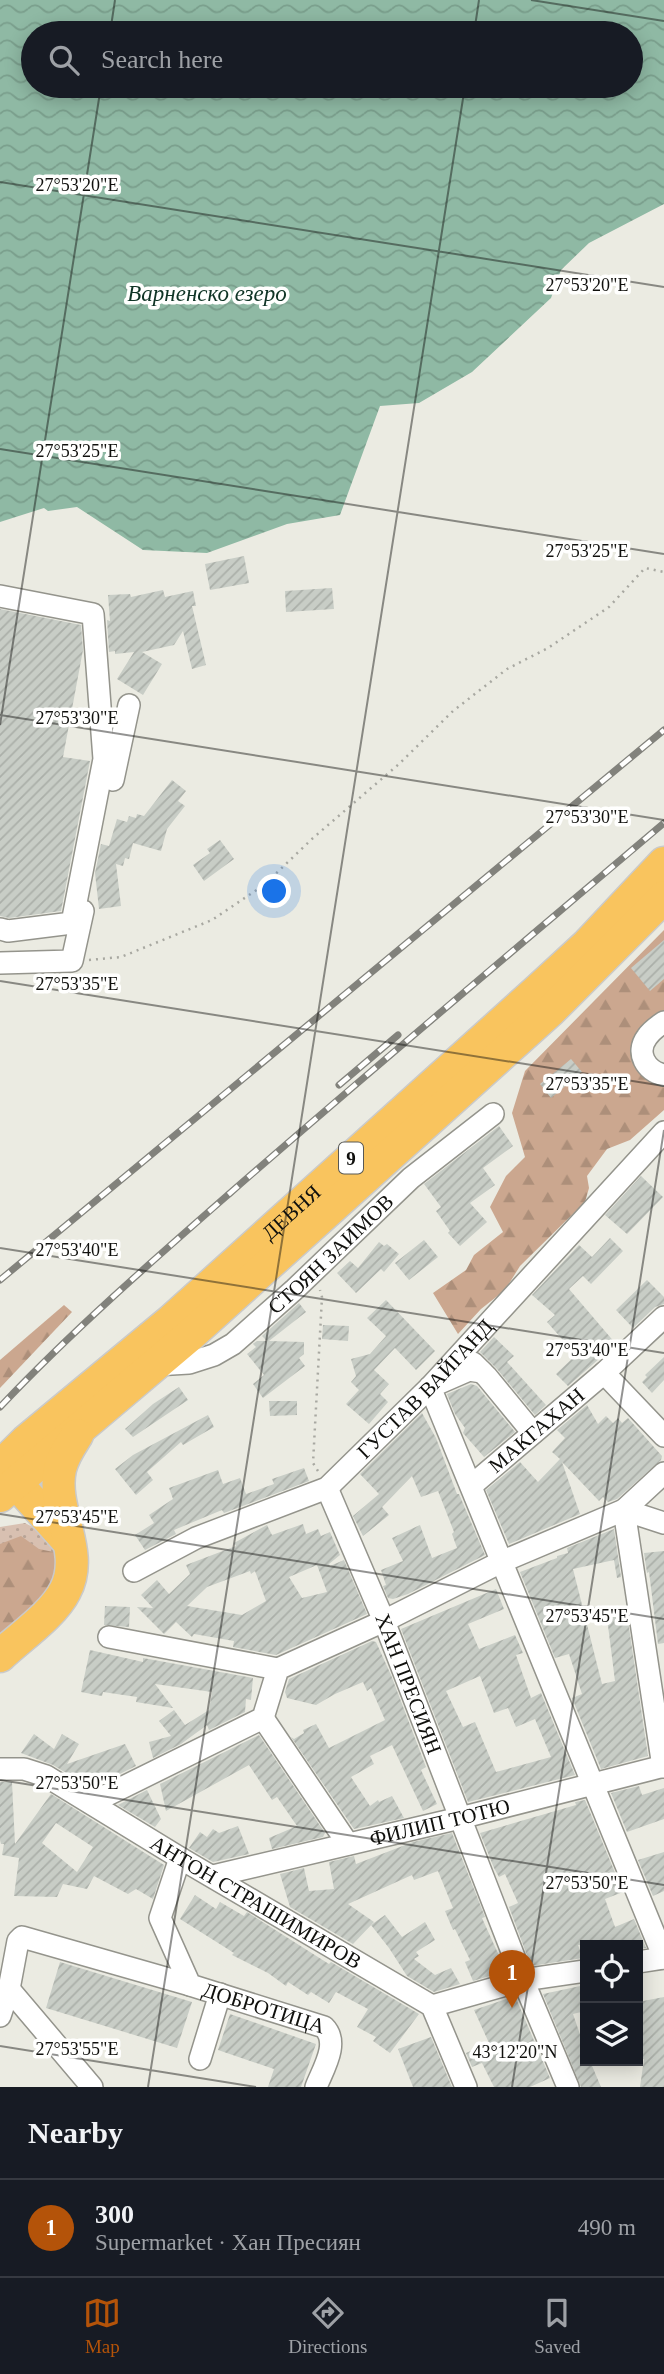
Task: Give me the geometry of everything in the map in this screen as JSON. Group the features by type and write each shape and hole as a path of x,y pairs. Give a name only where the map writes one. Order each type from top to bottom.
{"highway":[{"name":"ДЕВНЯ","path":"10,1477 26,1441 172,1320 537,992 587,945 664,863"},
{"name":"ДЕВНЯ","path":"10,1477 84,1425 155,1365 551,1010 664,897"},
{"path":"0,1656 56,1605 65,1592 73,1568 72,1553 60,1524 58,1485 65,1454 84,1425"},
{"path":"10,1477 60,1524"},
{"path":"0,1516 21,1513 60,1524"}],"street":[{"path":"0,596 93,614 104,760 72,923 0,929"},
{"path":"0,963 72,961 130,705"},
{"path":"664,1021 647,1037 642,1052 646,1065 664,1075"},
{"name":"СТОЯН ЗАИМОВ","path":"155,1365 189,1363 214,1355 233,1344 411,1178 494,1114"},
{"name":"ГУСТАВ ВАЙГАНД","path":"134,1572 196,1538 327,1488 430,1387 664,1132"},
{"name":"МАКГАХАН","path":"471,1486 604,1373 664,1317"},
{"path":"462,1353 482,1372 533,1433"},
{"path":"482,1372 469,1370 430,1387 664,1958 643,1961"},
{"path":"604,1373 664,1436"},
{"path":"109,1637 278,1669 384,1621 501,1562 624,1510 664,1473"},
{"name":"ХАН ПРЕСИЯН","path":"327,1488 384,1621 523,1980 568,2087"},
{"path":"624,1510 664,1523"},
{"path":"624,1510 663,1766"},
{"path":"91,1803 263,1718 278,1669"},
{"path":"263,1718 348,1844"},
{"name":"ФИЛИП ТОТЮ","path":"213,1876 460,1818 663,1766"},
{"name":"АНТОН СТРАШИМИРОВ","path":"0,1769 24,1769 47,1776 180,1858 432,2006"},
{"name":"ДОБРОТИЦА","path":"180,1858 160,1918 190,1984 324,2026 331,2043 316,2087"},
{"path":"0,2016 9,1989 18,1941 24,1937 190,1984"},
{"path":"466,2087 432,2006 523,1980 580,1971"},
{"path":"9,1989 93,2087"},
{"path":"200,2059 220,1994"}],"path":[{"path":"72,961 121,957 212,920 264,885 313,838 399,764 453,711 507,669 548,648 609,607 645,568 664,572"},
{"path":"314,1270 322,1297 313,1463 327,1488"}],"shaded area":[{"path":"25,1523 46,1534 58,1553 0,1639 0,1527"}],"green space":[{"path":"664,930 664,1013 652,1018 635,1041 664,1079 664,1110 630,1140 607,1149 587,1176 589,1188 585,1202 520,1266 505,1290 481,1309 458,1334 433,1293 466,1270 474,1255 503,1232 490,1207 506,1176 525,1157 512,1113 525,1071"},
{"path":"64,1305 72,1312 0,1388 0,1360"},
{"path":"21,1536 39,1549 58,1553 52,1583 32,1608 0,1639 0,1544"}],"water":[{"name":"Варненско езеро","path":"0,0 664,0 664,204 589,243 561,270 551,298 472,372 419,403 380,406 340,515 287,524 207,553 143,550 77,507 48,511 44,508 0,522"}],"building":[{"path":"244,556 249,583 210,590 205,564"},
{"path":"332,588 334,609 286,612 285,591"},
{"path":"163,590 165,597 193,591 196,606 192,606 206,665 192,669 183,631 174,645 142,652 162,664 143,695 117,679 134,652 109,652 108,595 130,594 131,597"},
{"path":"0,609 81,625 83,650 63,757 90,761 61,911 9,918 0,916"},
{"path":"172,780 186,791 178,801 185,806 167,829 161,851 133,843 129,859 125,858 123,866 116,864 121,906 99,909 95,873 101,844 109,846 117,819 127,822 129,816 144,816"},
{"path":"220,840 234,859 204,881 193,865 210,853 207,849"},
{"path":"664,940 664,979 650,991 631,968"},
{"path":"571,1059 582,1072 551,1098 540,1084"},
{"path":"499,1126 513,1146 483,1168 495,1185 470,1203 487,1222 460,1246 448,1233 450,1231 436,1211 441,1207 424,1184"},
{"path":"641,1176 663,1197 627,1234 605,1215"},
{"path":"610,1238 623,1251 591,1284 583,1276 569,1289 616,1344 568,1386 556,1374 576,1355 547,1322 555,1315 532,1295 579,1245 592,1257"},
{"path":"424,1240 438,1257 409,1280 395,1263"},
{"path":"379,1242 384,1246 387,1244 399,1254 384,1272 381,1269 356,1293 337,1273 350,1261 358,1268"},
{"path":"647,1280 664,1297 664,1304 655,1307 633,1328 616,1310"},
{"path":"386,1300 435,1351 416,1370 395,1348 374,1370 389,1384 380,1394 388,1402 369,1424 346,1404 359,1390 351,1382 356,1376 351,1359 370,1354 386,1336 367,1318"},
{"path":"299,1303 306,1312 269,1341 304,1342 304,1354 299,1358 305,1366 263,1398 253,1384 264,1375 247,1354 256,1347 253,1344 257,1341 267,1341 262,1336"},
{"path":"323,1325 349,1326 348,1341 322,1339"},
{"path":"494,1337 514,1356 507,1362 546,1405 535,1415 480,1352"},
{"path":"664,1357 664,1380 652,1393 642,1382 647,1377 645,1375"},
{"path":"471,1384 477,1386 515,1432 484,1457 463,1433 465,1428 455,1414 447,1394"},
{"path":"179,1387 188,1400 133,1437 125,1429 153,1404"},
{"path":"269,1401 297,1401 297,1415 270,1416"},
{"path":"587,1405 598,1424 606,1416 613,1423 618,1418 622,1423 628,1418 662,1456 661,1460 617,1499 608,1502 603,1497 599,1501 562,1462 580,1514 509,1544 486,1490 520,1462 538,1482 560,1459 552,1452 565,1438 557,1430"},
{"path":"422,1413 436,1438 457,1494 485,1555 393,1599 388,1598 383,1586 386,1585 381,1570 403,1561 392,1538 420,1525 432,1558 457,1548 452,1534 454,1532 438,1491 421,1497 412,1476 382,1507 389,1515 363,1536 353,1516 379,1494 360,1474"},
{"path":"208,1415 214,1427 183,1445 181,1442 147,1472 153,1480 136,1495 115,1469 133,1455"},
{"path":"304,1468 309,1481 224,1513 222,1510 174,1530 176,1534 145,1550 135,1535 154,1523 149,1515 173,1499 169,1488 218,1470 223,1484 240,1478 246,1494 274,1484 272,1479"},
{"path":"303,1524 306,1534 318,1529 321,1536 330,1532 340,1555 329,1564 330,1566 344,1560 367,1614 276,1655 233,1647 234,1641 194,1634 192,1637 176,1622 164,1634 137,1607 153,1608 141,1595 157,1580 169,1594 190,1574 186,1565 236,1546 234,1543 267,1525 272,1535","holes":["317,1565 327,1592 302,1598 289,1577","250,1571 251,1574 255,1571 266,1601 242,1615 187,1606 207,1587"]},
{"path":"614,1529 621,1577 617,1578 614,1560 573,1569 602,1684 615,1681 606,1610 626,1607 648,1756 601,1769 572,1698 582,1694 569,1654 555,1658 520,1572 568,1553 567,1548"},
{"path":"664,1551 664,1643 658,1644 644,1553"},
{"path":"496,1589 504,1609 468,1624 479,1649 515,1635 523,1653 516,1655 531,1698 541,1693 575,1775 468,1802 401,1629","holes":["480,1676 494,1713 508,1708 516,1727 535,1719 551,1757 496,1772 475,1722 463,1727 446,1691"]},
{"path":"105,1606 130,1607 129,1627 104,1625"},
{"path":"372,1641 376,1642 391,1675 426,1767 421,1770 437,1804 423,1811 392,1745 370,1756 374,1764 351,1777 370,1806 378,1800 379,1802 392,1796 404,1818 354,1829 291,1737 294,1739 304,1733 303,1730 316,1724 329,1748 385,1720 371,1688 367,1691 363,1682 316,1705 287,1698 285,1692 289,1679"},
{"path":"90,1650 143,1662 143,1658 253,1678 251,1700 246,1699 245,1712 209,1730 207,1725 181,1744 153,1758 149,1742 171,1736 159,1721 174,1710 185,1725 209,1710 212,1692 155,1684 173,1708 136,1702 137,1697 103,1692 102,1696 81,1692"},
{"path":"34,1734 54,1749 62,1734 79,1744 67,1764 125,1744 136,1766 91,1788 53,1765 21,1753"},
{"path":"259,1735 325,1833 323,1837 272,1849 269,1838 297,1826 277,1797 272,1800 249,1765 166,1811 160,1784"},
{"path":"0,1782 12,1782 15,1844 51,1794 164,1865 153,1899 136,1889 128,1894 94,1876 87,1889 63,1884 57,1897 14,1896 19,1858 2,1855 4,1844 1,1844","holes":["56,1823 93,1847 77,1872 42,1843"]},
{"path":"639,1786 642,1795 664,1788 664,1819 627,1832 611,1793"},
{"path":"147,1790 161,1819 155,1827 118,1805"},
{"path":"585,1800 623,1892 605,1899 615,1927 634,1919 643,1940 580,1940 580,1958 531,1966 509,1907 518,1903 505,1874 499,1877 494,1868 480,1833 576,1805 575,1802"},
{"path":"238,1826 249,1854 213,1862 189,1848 200,1832 207,1837 213,1829 219,1833"},
{"path":"452,1833 485,1917 482,1918 506,1971 473,1981 465,1962 470,1960 445,1911 453,1908 438,1871 414,1880 412,1875 348,1904 374,1922 353,1944 290,1907 280,1874 304,1868 309,1891 334,1889 329,1862 354,1856 356,1864 413,1842"},
{"path":"664,1852 664,1891 653,1896 638,1860"},
{"path":"195,1895 216,1909 220,1902 244,1916 247,1912 329,1964 331,1962 419,2014 390,2053 373,2041 376,2037 357,2027 368,2009 336,1992 329,2003 311,1992 308,1995 288,1982 286,1986 268,1973 232,1955 234,1953 180,1919"},
{"path":"385,1915 402,1937 425,1922 435,1940 416,1952 419,1956 414,1959 435,1975 451,1968 460,1984 434,1992 407,1976 371,1925"},
{"path":"60,1962 192,2002 177,2048 46,2008"},
{"path":"580,1986 580,2012 573,2014 580,2034 580,2066 592,2066 601,2087 581,2087 543,1994"},
{"path":"515,1996 550,2078 530,2087 494,2087 482,2063 472,2067 466,2053 489,2043 474,2010"},
{"path":"664,1997 664,2087 640,2087 644,2059 643,2001"},
{"path":"230,2014 316,2044 301,2087 268,2087 274,2069 218,2050"},
{"path":"431,2037 452,2087 413,2087 398,2049"}],"railway":[{"path":"0,1280 664,730"},
{"path":"0,1407 83,1324 170,1246 664,823"},
{"path":"339,1085 398,1035"}],"place":[{"name":"300","path":"512,2008"}]}
